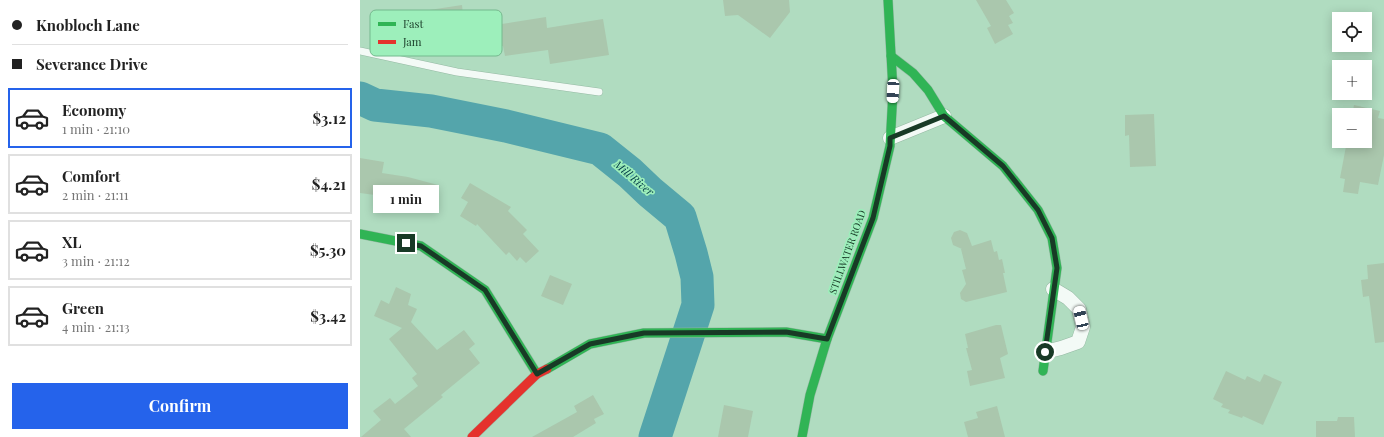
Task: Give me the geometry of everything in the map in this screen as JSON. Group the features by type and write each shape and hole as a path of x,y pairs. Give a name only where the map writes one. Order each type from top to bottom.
{"street":[{"name":"STILLWATER ROAD","path":"802,437 810,395 827,339 873,218 890,146 893,91 888,0"},
{"path":"891,56 913,73 928,90 944,116 1003,166 1038,210 1052,238 1057,268 1043,370"},
{"path":"890,138 944,116"},
{"path":"360,234 421,246 485,290 537,374"},
{"path":"1045,352 1078,342 1083,327 1079,309 1068,298 1053,289"},
{"path":"472,437 537,374 590,344 644,333 786,332 827,339"}],"lane":[{"path":"360,51 370,53"},
{"path":"383,56 457,72 599,92"}],"building":[{"path":"723,0 789,0 790,12 770,38 738,15 725,16"},
{"path":"976,0 1006,0 1014,13 1009,16 1013,23 1008,25 1013,34 995,44 987,28 991,26"},
{"path":"462,5 462,10 429,10"},
{"path":"546,17 547,28 603,19 609,55 550,64 548,50 505,56 502,24"},
{"path":"1354,105 1367,108 1353,108"},
{"path":"1372,109 1380,111 1378,118 1384,119 1384,155 1378,185 1360,182 1358,194 1343,192 1345,179 1340,178 1346,148 1372,148"},
{"path":"1154,114 1156,166 1130,167 1129,135 1125,136 1125,115"},
{"path":"360,158 384,162 382,173 408,177 438,185 432,208 405,201 405,199 360,193"},
{"path":"470,183 511,207 508,211 527,230 523,234 539,251 526,263 520,257 517,261 509,252 506,255 477,224 476,226 460,216 468,202 461,198"},
{"path":"960,230 967,233 972,246 991,240 994,252 997,251 999,260 1002,259 1007,292 966,302 961,299 960,293 966,284 962,270 966,269 962,249 953,245 951,238 954,232"},
{"path":"1384,263 1384,342 1375,343 1369,296 1363,297 1361,280 1368,279 1367,265"},
{"path":"550,275 572,284 563,305 541,296"},
{"path":"396,287 411,294 408,305 417,309 411,322 437,350 464,330 475,344 469,349 480,363 441,395 443,397 404,429 411,437 361,437 381,420 373,411 390,398 395,404 418,386 412,378 417,374 389,339 402,328 374,316 381,300 389,304"},
{"path":"996,325 1001,325 1008,354 1000,358 1005,378 970,386 967,371 972,370 966,348 968,348 965,334"},
{"path":"1226,371 1245,380 1247,376 1260,382 1264,374 1282,382 1263,425 1243,416 1242,418 1228,413 1230,410 1221,407 1223,404 1213,399"},
{"path":"593,395 604,414 594,419 596,423 573,437 532,437 577,412 574,406"},
{"path":"724,405 753,411 748,437 718,437"},
{"path":"997,406 1005,437 968,437 964,422 978,418 976,412"},
{"path":"1338,417 1354,417 1355,437 1316,437 1316,421 1337,421"}],"waterway":[{"name":"Mill River","path":"360,98 375,105 431,111 506,126 600,149 680,217 697,277 698,305 655,437"}],"traffic: fast":[{"path":"802,437 810,395 827,339 873,218 890,146 893,91 888,0"},
{"path":"891,56 913,73 928,90 944,116 1003,166 1038,210 1052,238 1057,268 1043,371"},
{"path":"360,234 421,246 485,290 537,374"},
{"path":"547,369 590,344 644,333 786,332 827,339"}],"traffic: jam":[{"path":"472,437 537,374 547,369"}],"route":[{"path":"406,243 421,246 485,290 537,374 590,344 644,333 786,332 827,339 873,218 890,146 890,138 944,116 1003,166 1038,210 1052,238 1057,268 1045,352"}]}
